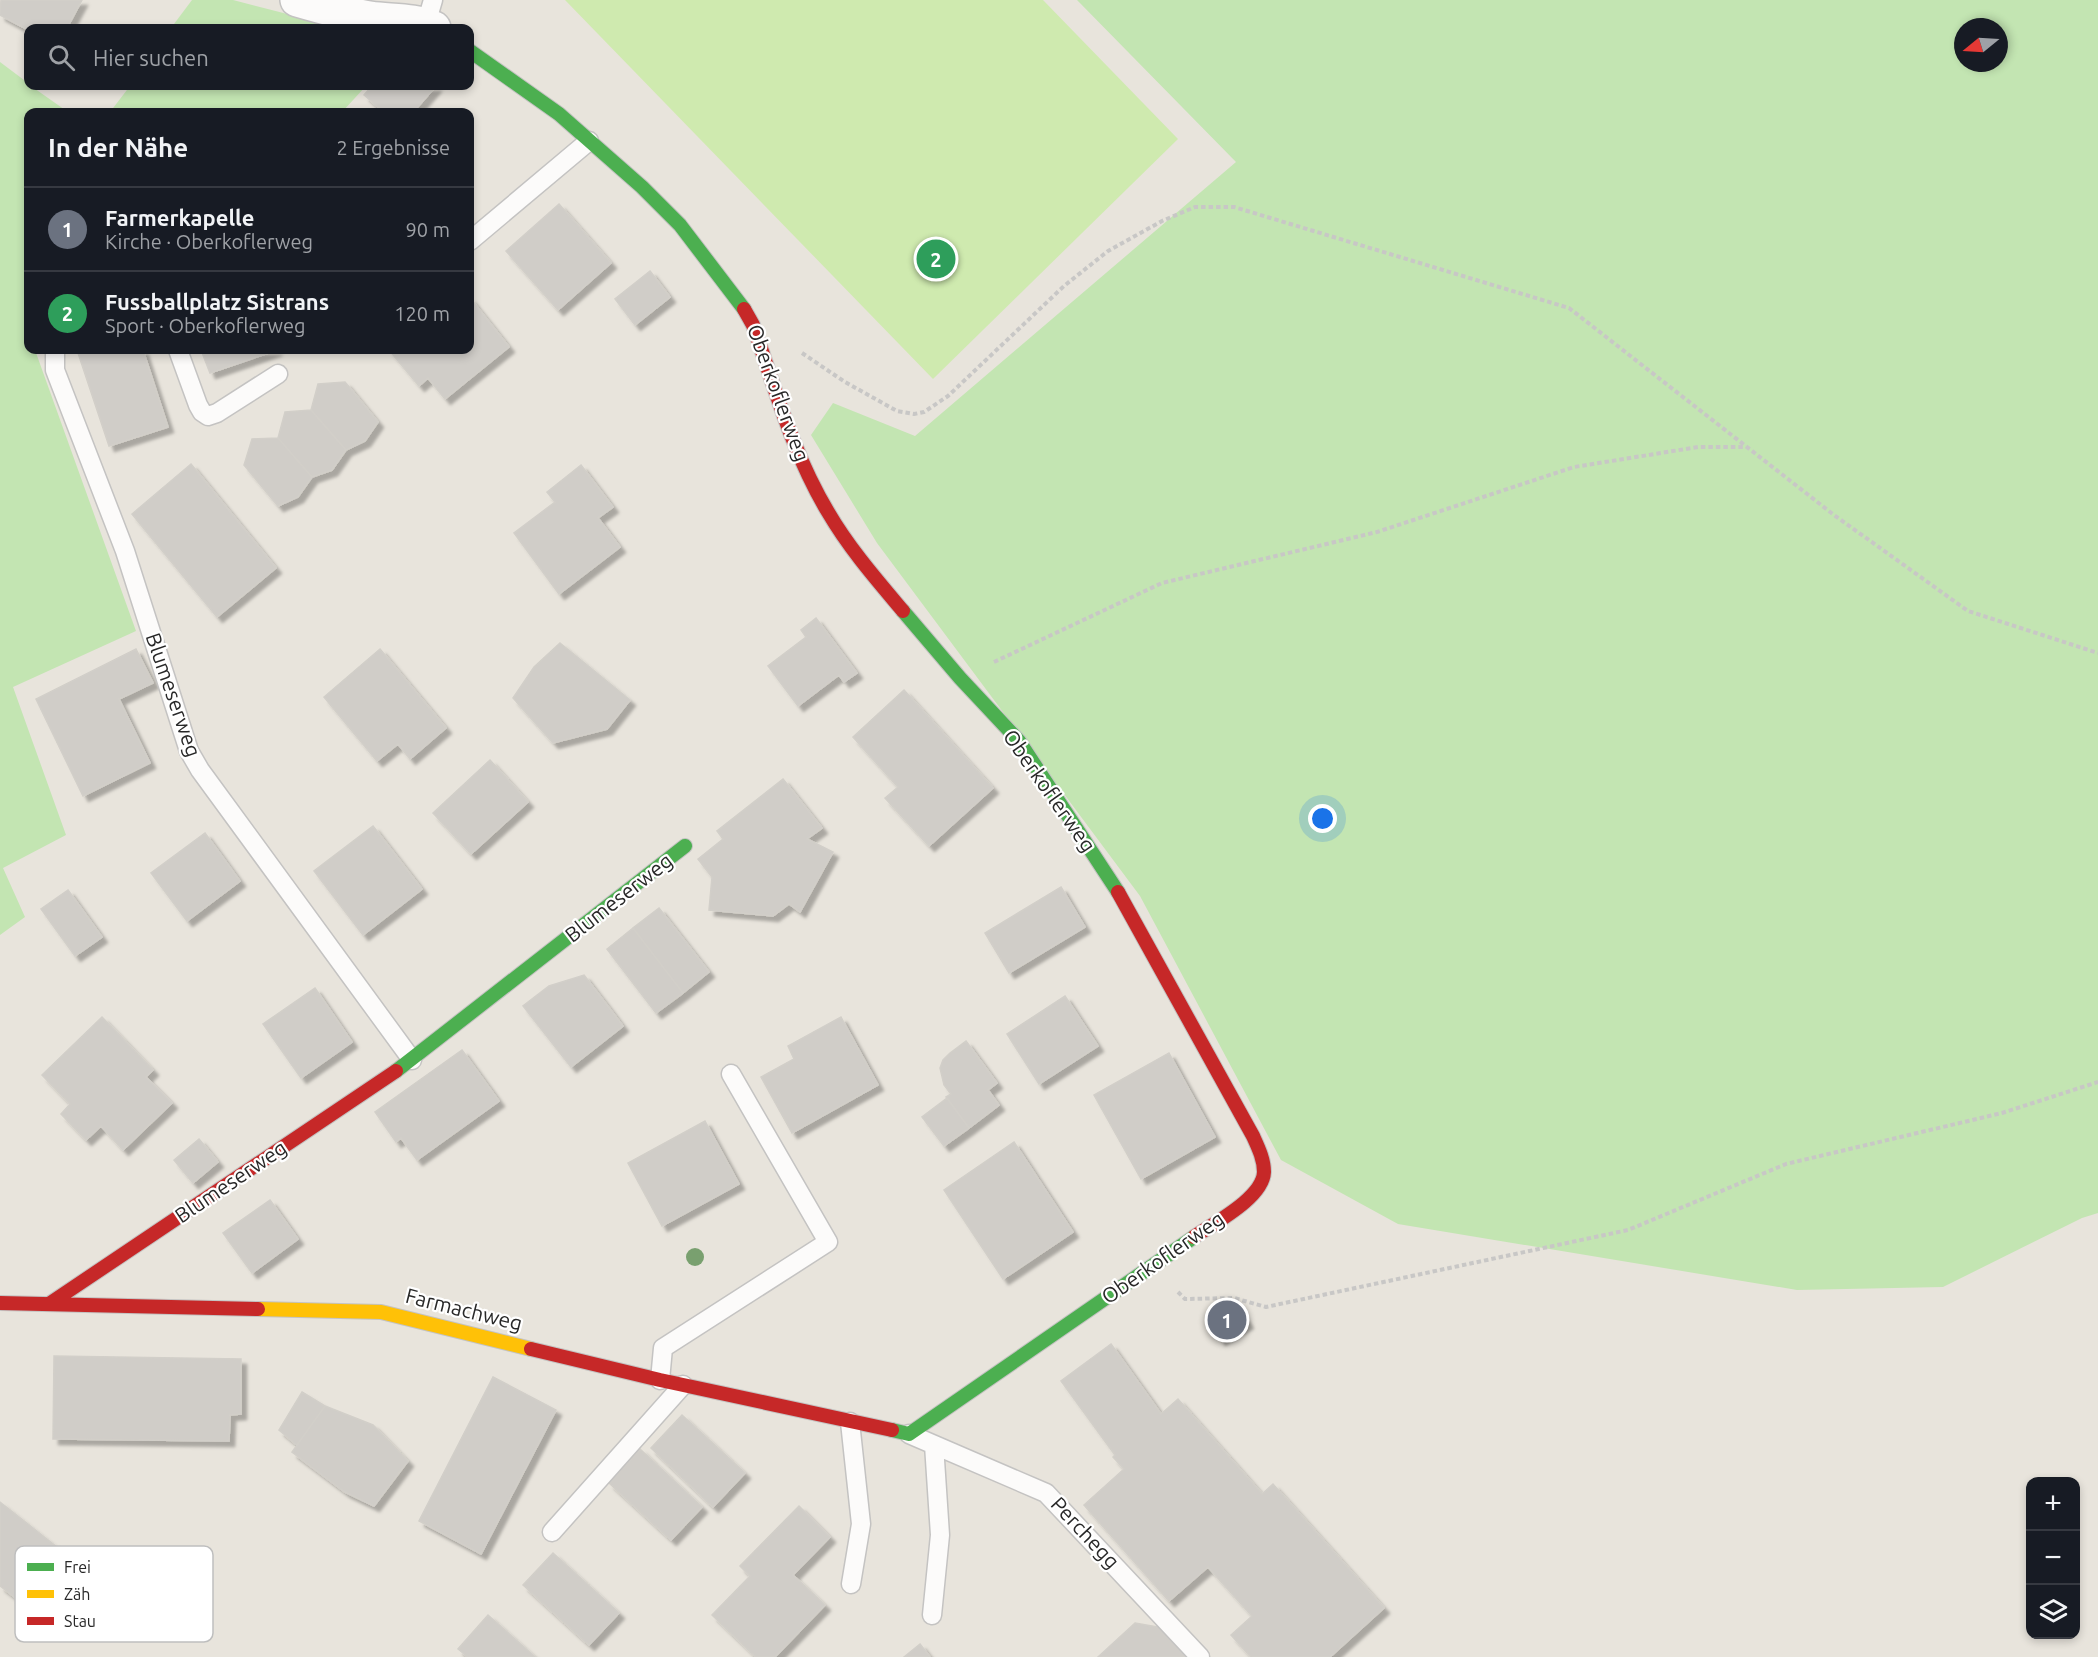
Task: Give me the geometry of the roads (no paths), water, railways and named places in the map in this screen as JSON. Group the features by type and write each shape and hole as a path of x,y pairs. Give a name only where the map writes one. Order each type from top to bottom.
{"street":[{"path":"297,0 345,14 431,18"},
{"name":"Oberkoflerweg","path":"474,54 559,114 642,186 680,225 746,311 764,350 796,449 828,512 866,567 960,678 1018,741 1128,907 1252,1136 1260,1155 1264,1178 1255,1194 909,1434"},
{"name":"Blumeserweg","path":"49,1304 412,1060 685,846"},
{"name":"Farmachweg","path":"0,1303 381,1312 660,1380 909,1434"}],"lane":[{"path":"474,238 589,141"},
{"name":"Blumeserweg","path":"55,354 55,370 125,551 189,751 200,770 412,1060"},
{"path":"179,354 198,405 208,416 217,413 278,374"},
{"path":"660,1380 663,1348 828,1242 730,1074"},
{"path":"552,1532 682,1385"},
{"path":"850,1422 861,1524 851,1584"},
{"name":"Perchegg","path":"909,1434 1046,1493 1200,1657"},
{"path":"932,1615 940,1535 934,1445"}],"place":[{"name":"Fussballplatz Sistrans","path":"936,259"},
{"name":"Farmerkapelle","path":"1227,1320"}]}
